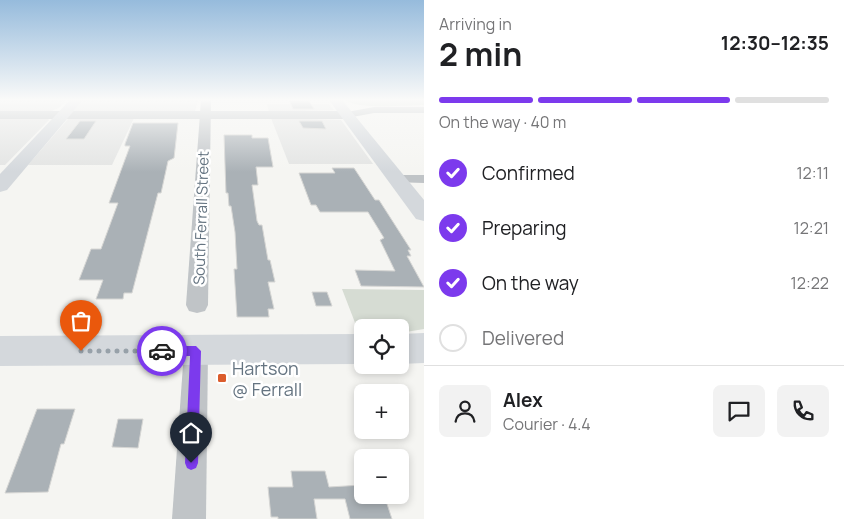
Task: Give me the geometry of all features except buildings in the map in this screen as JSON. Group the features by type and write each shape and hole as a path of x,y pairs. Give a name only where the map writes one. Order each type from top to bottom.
{"main road":[{"path":"0,186 54,124"},
{"path":"354,124 424,214"},
{"path":"0,351 354,349"}],"street":[{"name":"South Ferrall Street","path":"198,305 205,124"},
{"path":"397,179 424,179"},
{"path":"189,519 196,351"}],"shaded area":[{"path":"0,124 45,124 5,165 0,165"},
{"path":"63,124 131,124 112,165 28,165"},
{"path":"273,124 344,124 373,164 289,164"},
{"path":"342,289 424,290 424,329 409,332 409,319 354,320"}],"way so far":[{"path":"81,351 162,351"}],"place":[{"name":"Hartson @ Ferrall","path":"222,378"}],"route":[{"path":"162,351 196,351 191,463"}]}
